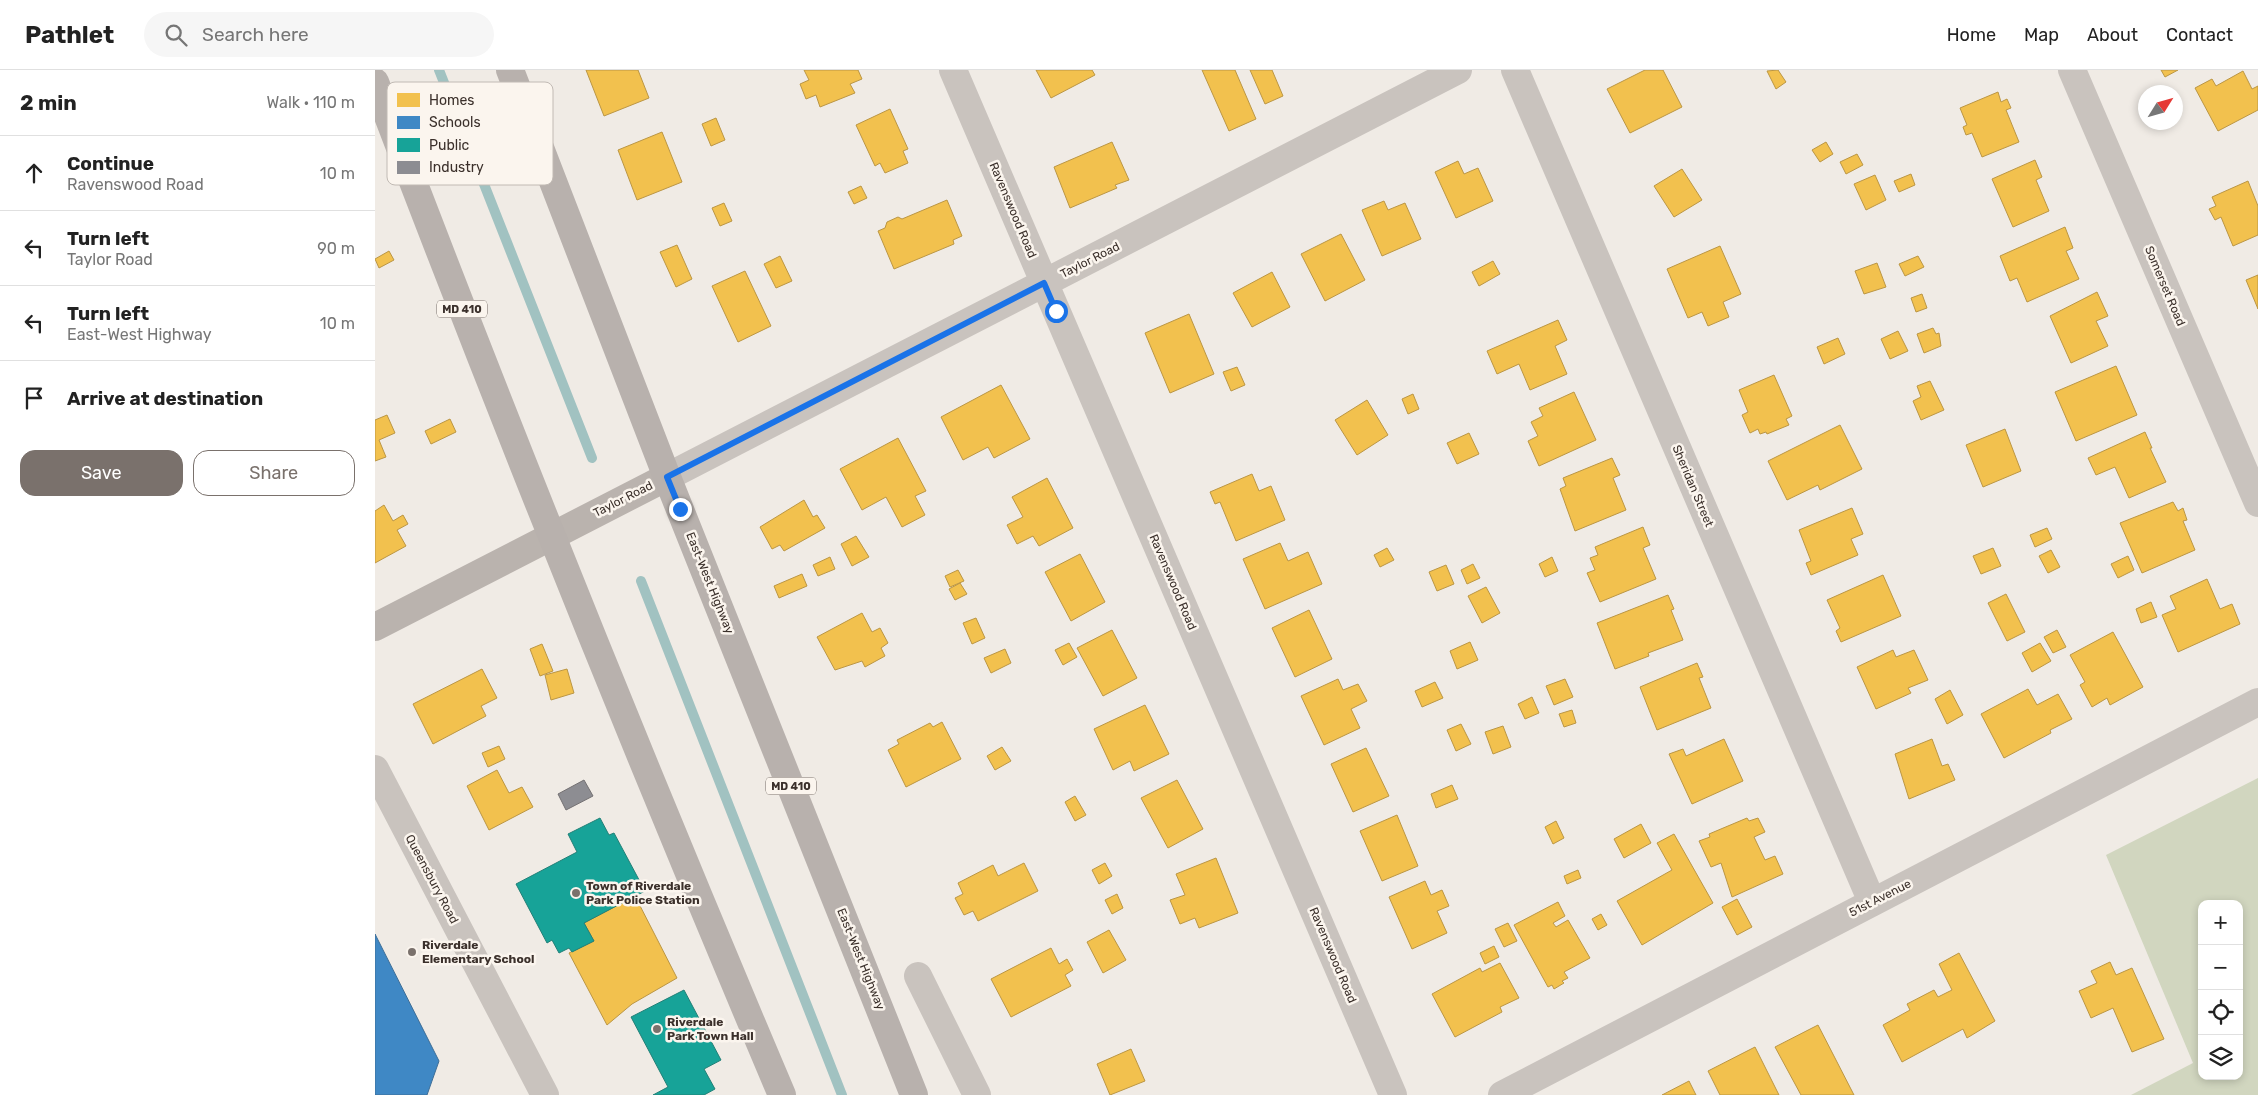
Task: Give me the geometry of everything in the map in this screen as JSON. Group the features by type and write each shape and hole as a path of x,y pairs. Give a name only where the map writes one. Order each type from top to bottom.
{"main road":[{"name":"East-West Highway","path":"510,70 515,82"},
{"name":"MD 410","path":"375,82 387,113"},
{"name":"East-West Highway","path":"553,181 667,477 914,1095"},
{"name":"MD 410","path":"414,185 552,536 782,1095"}],"street":[{"name":"Ravenswood Road","path":"953,70 1393,1095"},
{"name":"Taylor Road","path":"375,627 1458,70"},
{"name":"Sheridan Street","path":"1515,70 1872,902"},
{"name":"Somerset Road","path":"2072,70 2258,503"},
{"name":"51st Avenue","path":"1502,1095 2258,702"},
{"name":"Queensbury Road","path":"375,769 545,1095"},
{"path":"919,976 977,1095"}],"green space":[{"path":"2258,778 2258,1095 2131,1095 2193,1063 2106,855"}],"building: Homes":[{"path":"586,70 638,70 649,98 604,116"},
{"path":"804,70 858,70 862,79 850,84 855,93 820,107 816,95 806,99 800,84 809,80"},
{"path":"1036,70 1092,70 1095,75 1051,98"},
{"path":"1202,70 1235,70 1256,119 1229,131"},
{"path":"1250,70 1272,70 1283,96 1265,104"},
{"path":"1645,70 1663,70 1682,107 1630,133 1607,89"},
{"path":"1778,70 1786,82 1776,89 1767,71"},
{"path":"2161,70 2178,70 2165,77"},
{"path":"2243,71 2252,89 2258,86 2258,110 2218,131 2195,88 2212,79 2216,86"},
{"path":"1998,92 2001,102 2007,99 2011,108 2006,110 2019,142 1982,157 1972,133 1966,135 1963,127 1967,125 1960,108"},
{"path":"890,109 908,149 903,151 908,163 885,173 880,163 875,166 856,125"},
{"path":"716,118 725,140 711,146 702,124"},
{"path":"662,132 682,182 637,200 618,150"},
{"path":"1112,142 1129,180 1115,185 1117,188 1070,208 1054,167"},
{"path":"1826,142 1833,154 1820,162 1812,150"},
{"path":"1857,154 1863,165 1846,174 1840,162"},
{"path":"2035,160 2042,177 2036,180 2049,211 2013,227 1992,179"},
{"path":"1458,161 1464,174 1478,168 1493,201 1456,218 1435,172"},
{"path":"1682,169 1702,200 1674,217 1654,186"},
{"path":"1911,174 1915,185 1899,192 1894,181"},
{"path":"1875,175 1886,200 1866,210 1854,184"},
{"path":"2248,181 2258,206 2258,235 2233,246 2221,217 2215,220 2209,209 2216,206 2212,197"},
{"path":"861,186 867,198 854,204 848,192"},
{"path":"947,200 962,236 953,240 954,244 894,269 878,231 885,228 887,222 898,217 902,219"},
{"path":"1384,201 1388,210 1405,203 1421,239 1382,256 1362,210"},
{"path":"724,203 732,221 720,226 712,208"},
{"path":"2065,227 2073,248 2066,251 2079,279 2027,302 2017,278 2010,281 2000,256"},
{"path":"1341,234 1365,280 1325,301 1301,254"},
{"path":"677,245 692,279 676,287 660,252"},
{"path":"1720,246 1741,294 1723,302 1729,317 1708,326 1702,312 1688,318 1667,269"},
{"path":"389,251 394,260 379,268 375,259"},
{"path":"780,256 792,281 776,288 764,264"},
{"path":"1918,256 1924,267 1905,276 1899,264"},
{"path":"1493,261 1500,274 1479,286 1472,272"},
{"path":"1877,263 1886,287 1864,294 1855,271"},
{"path":"745,271 771,326 738,342 712,286"},
{"path":"1272,272 1290,307 1252,327 1233,293"},
{"path":"2258,275 2258,309 2246,280"},
{"path":"2097,292 2108,316 2096,321 2108,346 2071,363 2050,316"},
{"path":"1922,294 1927,308 1916,312 1911,298"},
{"path":"1189,314 1214,374 1170,393 1145,333"},
{"path":"1558,320 1567,340 1555,346 1567,374 1530,390 1519,364 1497,374 1487,351"},
{"path":"1933,328 1936,334 1939,333 1941,346 1924,353 1917,334"},
{"path":"1898,331 1908,351 1890,359 1881,339"},
{"path":"1838,338 1845,354 1824,364 1817,347"},
{"path":"2116,366 2137,415 2076,441 2055,392"},
{"path":"1237,367 1245,385 1231,391 1223,372"},
{"path":"1774,375 1792,416 1786,419 1789,425 1767,434 1766,432 1760,434 1758,429 1750,433 1742,415 1748,412 1739,390"},
{"path":"1930,381 1944,410 1921,420 1913,401 1921,397 1917,386"},
{"path":"1001,385 1030,439 994,458 988,447 963,460 941,417"},
{"path":"1574,392 1596,440 1539,466 1528,441 1538,436 1531,422 1543,416 1539,408"},
{"path":"1413,394 1419,409 1408,414 1402,399"},
{"path":"1367,400 1388,435 1357,455 1335,420"},
{"path":"387,415 395,433 379,440 386,457 375,461 375,420"},
{"path":"450,419 456,432 431,444 425,431"},
{"path":"1840,425 1862,469 1820,490 1818,485 1787,500 1768,461"},
{"path":"2005,429 2021,471 1983,487 1966,445"},
{"path":"2145,432 2152,448 2150,448 2166,482 2129,498 2115,467 2096,475 2088,458"},
{"path":"1469,433 1479,454 1457,464 1447,443"},
{"path":"898,438 926,491 915,496 925,515 902,527 886,497 862,510 840,469"},
{"path":"1612,458 1620,475 1613,478 1626,510 1575,531 1560,489 1566,486 1563,478"},
{"path":"1252,474 1259,491 1271,486 1285,520 1236,541 1220,502 1215,504 1210,492"},
{"path":"1047,478 1073,528 1039,546 1033,536 1017,544 1007,525 1023,517 1012,497"},
{"path":"804,500 813,517 817,515 825,528 784,551 780,545 772,549 760,527"},
{"path":"2173,502 2178,511 2183,508 2187,520 2183,521 2195,550 2142,573 2120,523"},
{"path":"384,505 393,521 403,515 408,524 397,530 406,546 375,563 375,511"},
{"path":"1852,508 1863,534 1851,539 1858,555 1811,575 1806,563 1811,561 1799,530"},
{"path":"1643,527 1650,545 1643,548 1656,579 1600,602 1587,573 1595,570 1590,558 1598,555 1595,547"},
{"path":"2047,528 2052,539 2035,547 2030,535"},
{"path":"856,536 869,557 852,566 841,544"},
{"path":"1280,543 1288,561 1308,552 1322,584 1265,609 1243,559"},
{"path":"1387,548 1394,560 1380,567 1374,555"},
{"path":"1993,548 2001,566 1981,574 1973,556"},
{"path":"2051,550 2060,567 2048,573 2039,556"},
{"path":"1080,554 1105,602 1071,621 1045,572"},
{"path":"2128,556 2134,570 2118,578 2111,564"},
{"path":"830,557 835,569 818,576 813,565"},
{"path":"1552,557 1558,571 1545,577 1539,564"},
{"path":"1473,564 1480,578 1467,584 1461,570"},
{"path":"1446,565 1454,584 1437,591 1429,572"},
{"path":"958,570 964,581 950,587 945,576"},
{"path":"802,574 807,586 779,598 774,586"},
{"path":"1883,575 1901,616 1841,642 1836,631 1840,628 1827,600"},
{"path":"2207,579 2220,609 2232,604 2240,624 2178,652 2162,615 2176,609 2170,596"},
{"path":"960,583 967,594 955,600 949,589"},
{"path":"1486,587 1500,613 1482,623 1468,596"},
{"path":"2006,594 2025,632 2007,641 1988,603"},
{"path":"1668,595 1674,609 1671,610 1683,640 1648,653 1649,656 1615,669 1597,623"},
{"path":"2151,602 2157,617 2141,623 2136,609"},
{"path":"1309,610 1332,659 1295,677 1272,628"},
{"path":"862,613 872,632 880,628 888,643 881,648 885,656 865,667 862,661 835,670 817,637"},
{"path":"976,618 985,638 972,644 963,623"},
{"path":"1112,630 1137,678 1103,696 1077,648"},
{"path":"2057,630 2066,647 2053,653 2044,637"},
{"path":"2113,632 2143,687 2110,705 2107,698 2092,707 2080,685 2085,682 2070,655"},
{"path":"1470,642 1478,660 1457,669 1450,651"},
{"path":"1069,643 1077,657 1063,665 1055,650"},
{"path":"2040,643 2051,661 2032,672 2022,653"},
{"path":"542,644 553,671 540,676 530,649"},
{"path":"1005,649 1011,663 991,673 984,658"},
{"path":"1893,650 1896,657 1914,650 1928,680 1908,688 1911,693 1876,709 1857,667"},
{"path":"1697,663 1703,677 1699,678 1711,708 1657,730 1640,687"},
{"path":"482,669 497,698 481,706 486,716 433,744 413,704"},
{"path":"567,669 574,693 551,700 545,675"},
{"path":"1338,679 1343,690 1358,684 1367,701 1351,709 1360,728 1324,745 1301,696"},
{"path":"1565,679 1573,697 1554,705 1546,686"},
{"path":"1435,682 1443,698 1422,707 1415,691"},
{"path":"2028,689 2037,705 2058,694 2072,719 2050,730 2051,733 2004,758 1981,714"},
{"path":"1950,690 1963,715 1947,724 1935,699"},
{"path":"1532,697 1539,713 1525,719 1518,704"},
{"path":"1145,705 1169,754 1134,771 1130,761 1113,770 1094,729"},
{"path":"1572,710 1576,723 1564,727 1559,714"},
{"path":"942,722 961,759 906,787 888,750 899,744 897,740 930,723 933,727"},
{"path":"1461,724 1471,744 1456,751 1447,730"},
{"path":"1503,726 1511,747 1493,754 1485,732"},
{"path":"1724,739 1743,781 1692,804 1669,754 1683,749 1686,756"},
{"path":"1932,739 1942,766 1948,764 1955,780 1909,799 1895,754"},
{"path":"499,746 505,759 488,767 482,753"},
{"path":"1002,747 1011,761 995,770 987,756"},
{"path":"1366,748 1389,796 1353,812 1331,764"},
{"path":"497,770 509,793 522,787 533,807 489,830 467,786"},
{"path":"1177,780 1203,829 1168,848 1141,798"},
{"path":"1452,785 1458,799 1436,808 1431,794"},
{"path":"1075,796 1086,815 1075,821 1065,802"},
{"path":"1397,815 1418,866 1382,881 1360,831"},
{"path":"1747,818 1749,821 1758,818 1765,832 1754,837 1765,860 1775,856 1783,874 1732,897 1721,863 1711,867 1699,841 1710,837 1709,834"},
{"path":"1556,821 1564,838 1553,844 1545,827"},
{"path":"1641,824 1651,843 1624,858 1614,839"},
{"path":"1674,834 1713,903 1642,945 1617,901 1672,870 1657,843"},
{"path":"1216,858 1238,913 1199,928 1195,918 1180,924 1170,900 1185,895 1176,874"},
{"path":"1024,863 1038,891 978,921 973,911 964,915 955,898 963,894 958,883 993,865 998,876"},
{"path":"1105,863 1112,876 1099,884 1092,870"},
{"path":"1578,870 1581,878 1567,884 1564,876"},
{"path":"1425,881 1431,895 1442,890 1449,906 1437,911 1447,933 1412,949 1389,897"},
{"path":"1117,894 1123,908 1112,914 1105,900"},
{"path":"635,896 677,978 632,1004 607,1025 569,953 594,941 584,923"},
{"path":"1737,899 1752,927 1737,935 1722,907"},
{"path":"1558,902 1565,916 1553,923 1556,927 1568,920 1590,958 1564,972 1568,978 1554,989 1552,985 1548,987 1514,925"},
{"path":"1601,914 1607,925 1598,930 1592,919"},
{"path":"1508,923 1517,941 1504,947 1495,929"},
{"path":"1109,930 1126,960 1103,973 1087,942"},
{"path":"1494,946 1499,957 1485,964 1480,953"},
{"path":"1051,948 1059,964 1067,959 1073,970 1065,975 1071,986 1011,1017 991,979"},
{"path":"1959,953 1995,1021 1967,1038 1963,1029 1902,1062 1883,1025 1910,1010 1907,1004 1934,990 1938,997 1952,990 1939,964"},
{"path":"2110,962 2116,975 2132,968 2164,1039 2132,1052 2113,1008 2091,1018 2079,991 2097,983 2091,971"},
{"path":"1500,963 1519,998 1500,1007 1502,1012 1455,1037 1432,994 1480,968 1482,972"},
{"path":"1818,1025 1854,1095 1801,1095 1775,1047"},
{"path":"1755,1047 1779,1095 1720,1095 1708,1071"},
{"path":"1131,1049 1145,1081 1110,1095 1097,1064"},
{"path":"1689,1081 1696,1095 1662,1095"}],"building: Schools":[{"path":"375,934 439,1061 427,1095 375,1095"}],"building: Public":[{"path":"600,818 609,835 614,833 645,891 584,923 594,941 572,952 569,948 559,953 552,940 547,943 516,884 577,852 568,834"},
{"path":"684,990 721,1060 704,1069 715,1089 704,1095 653,1095 668,1087 631,1017"}],"building: Industry":[{"path":"584,780 593,796 566,810 558,794"}],"waterway":[{"path":"439,70 444,82"},
{"path":"484,185 592,458"},
{"path":"641,581 842,1095"}],"place":[{"name":"Town of Riverdale Park Police Station","path":"576,893"},
{"name":"Riverdale Elementary School","path":"412,952"},
{"name":"Riverdale Park Town Hall","path":"657,1029"}],"route":[{"path":"680,509 667,477 1044,283 1056,311"}]}
